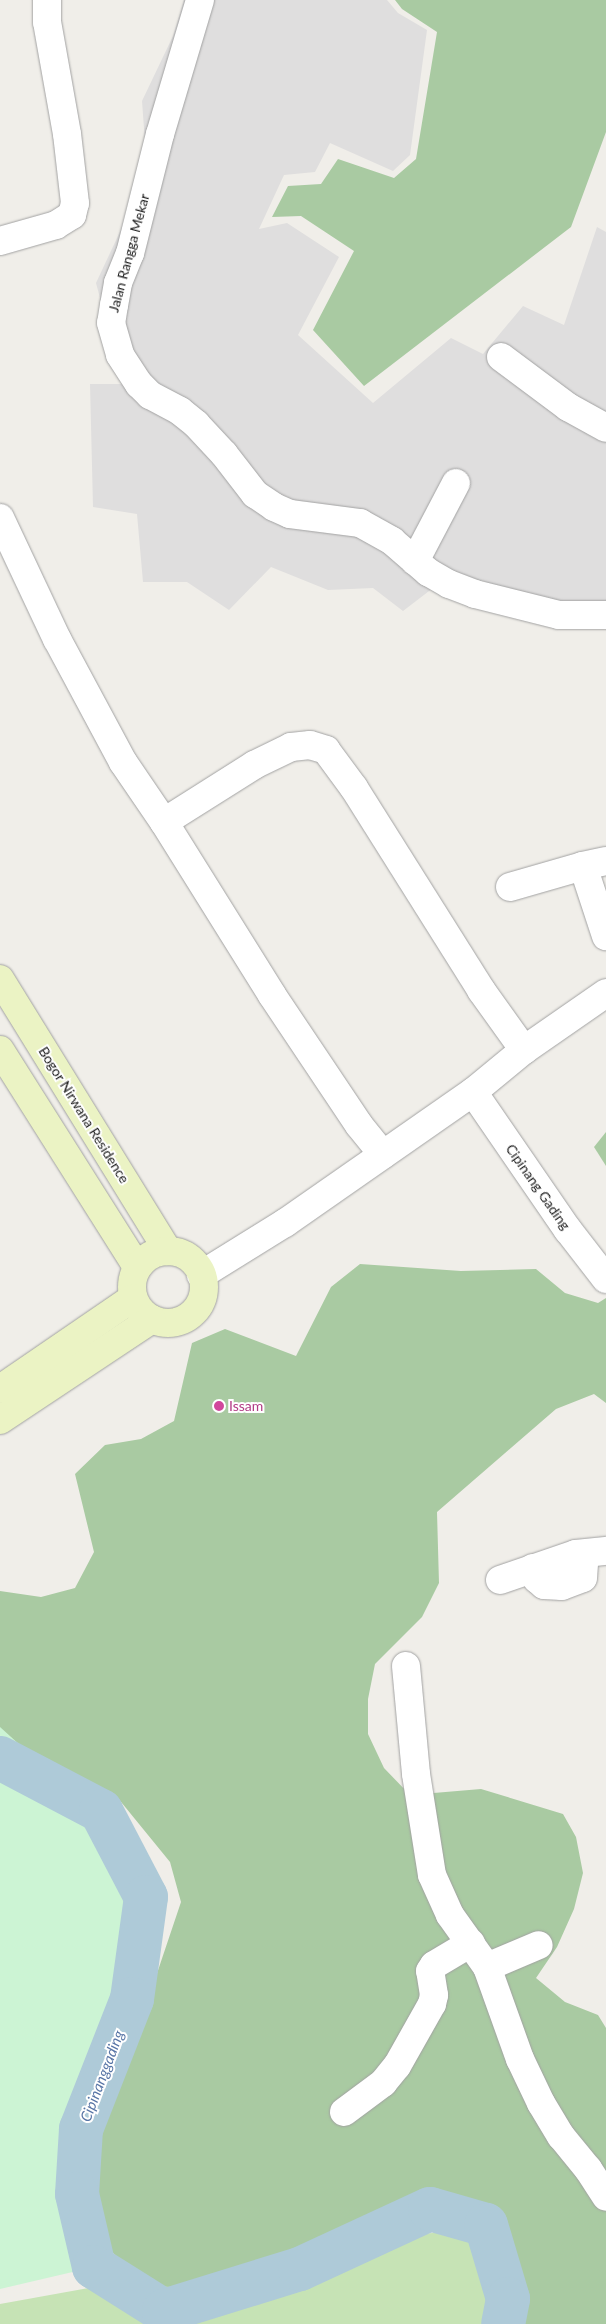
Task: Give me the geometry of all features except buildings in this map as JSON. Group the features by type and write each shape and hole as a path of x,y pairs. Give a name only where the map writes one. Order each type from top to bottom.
{"street":[{"path":"0,240 56,225 72,215 75,203 67,134 47,22 46,0"},
{"name":"Jalan Rangga Mekar","path":"200,0 160,134 130,253 118,283 111,323 120,355 150,395 180,411 196,424 224,454 255,494 274,508 290,514 360,523 392,541 415,561 449,584 475,594 559,615 606,615"},
{"path":"501,356 568,407 606,428"},
{"path":"415,561 456,483"},
{"path":"0,518 33,592 91,705 123,762 164,822 272,995 360,1125 383,1155"},
{"path":"164,822 254,766 291,747 310,745 326,750 354,788 481,990 524,1050"},
{"path":"510,886 595,863 606,936"},
{"name":"Bogor Nirwana Residence","path":"0,979 168,1251"},
{"path":"201,1275 286,1223 473,1092 524,1050 606,993"},
{"path":"0,1050 137,1267"},
{"name":"Cipinang Gading","path":"473,1092 557,1215 606,1279"},
{"path":"168,1251 188,1257 201,1275 204,1286 202,1298 196,1309 187,1317 176,1322 164,1322 152,1319 144,1314 133,1298 133,1277 137,1267 156,1253 168,1251"},
{"path":"0,1389 133,1298"},
{"path":"0,1420 152,1319"},
{"path":"500,1580 576,1554 606,1551"},
{"path":"406,1666 416,1774 432,1875 450,1915 488,1967 520,2059 541,2103 561,2136 588,2168 606,2198"},
{"path":"344,2112 383,2083 397,2066 432,2004 434,1995 430,1971 434,1965 471,1943"},
{"path":"488,1967 538,1945"}],"shaded area":[{"path":"184,0 387,0 398,13 427,30 410,155 393,171 330,143 315,172 284,175 259,229 287,223 339,257 298,335 373,403 451,338 483,354 523,306 564,325 597,227 606,232 606,606 544,604 483,581 450,575 403,611 373,588 328,590 271,567 229,610 187,582 143,582 137,514 93,507 90,384 123,384 96,283 124,223 146,156 142,101 173,36"}],"green space":[{"path":"395,0 606,0 606,132 571,227 364,386 313,330 354,251 301,216 272,217 288,186 321,184 338,159 394,178 416,159 437,32 402,9"},
{"path":"606,1132 606,1166 594,1147"},
{"path":"360,1264 461,1271 536,1269 565,1293 598,1303 606,1298 606,1403 594,1394 556,1409 437,1512 439,1583 422,1617 375,1664 368,1699 368,1734 384,1768 410,1795 481,1789 563,1814 576,1837 583,1873 574,1909 557,1947 536,1978 565,2002 598,2015 606,2028 606,2324 506,2324 508,2299 501,2261 486,2225 453,2203 413,2212 265,2285 183,2288 145,2285 94,2234 77,2194 85,2116 145,2009 181,1902 170,1862 117,1797 44,1757 4,1742 0,1744 0,1591 41,1597 75,1588 94,1552 75,1474 105,1445 141,1439 174,1421 192,1343 225,1329 296,1356 331,1287"},
{"path":"0,1727 83,1802 141,1932 85,2116 94,2267 0,2289"},
{"path":"505,2227 543,2324 0,2324 0,2304 360,2239"}],"waterway":[{"name":"Cipinanggading","path":"0,1758 101,1811 146,1897 132,1999 81,2129 77,2194 94,2267 164,2311 300,2269 430,2209 486,2225 508,2299 503,2324"}],"place":[{"name":"Issam","path":"219,1406"}]}
